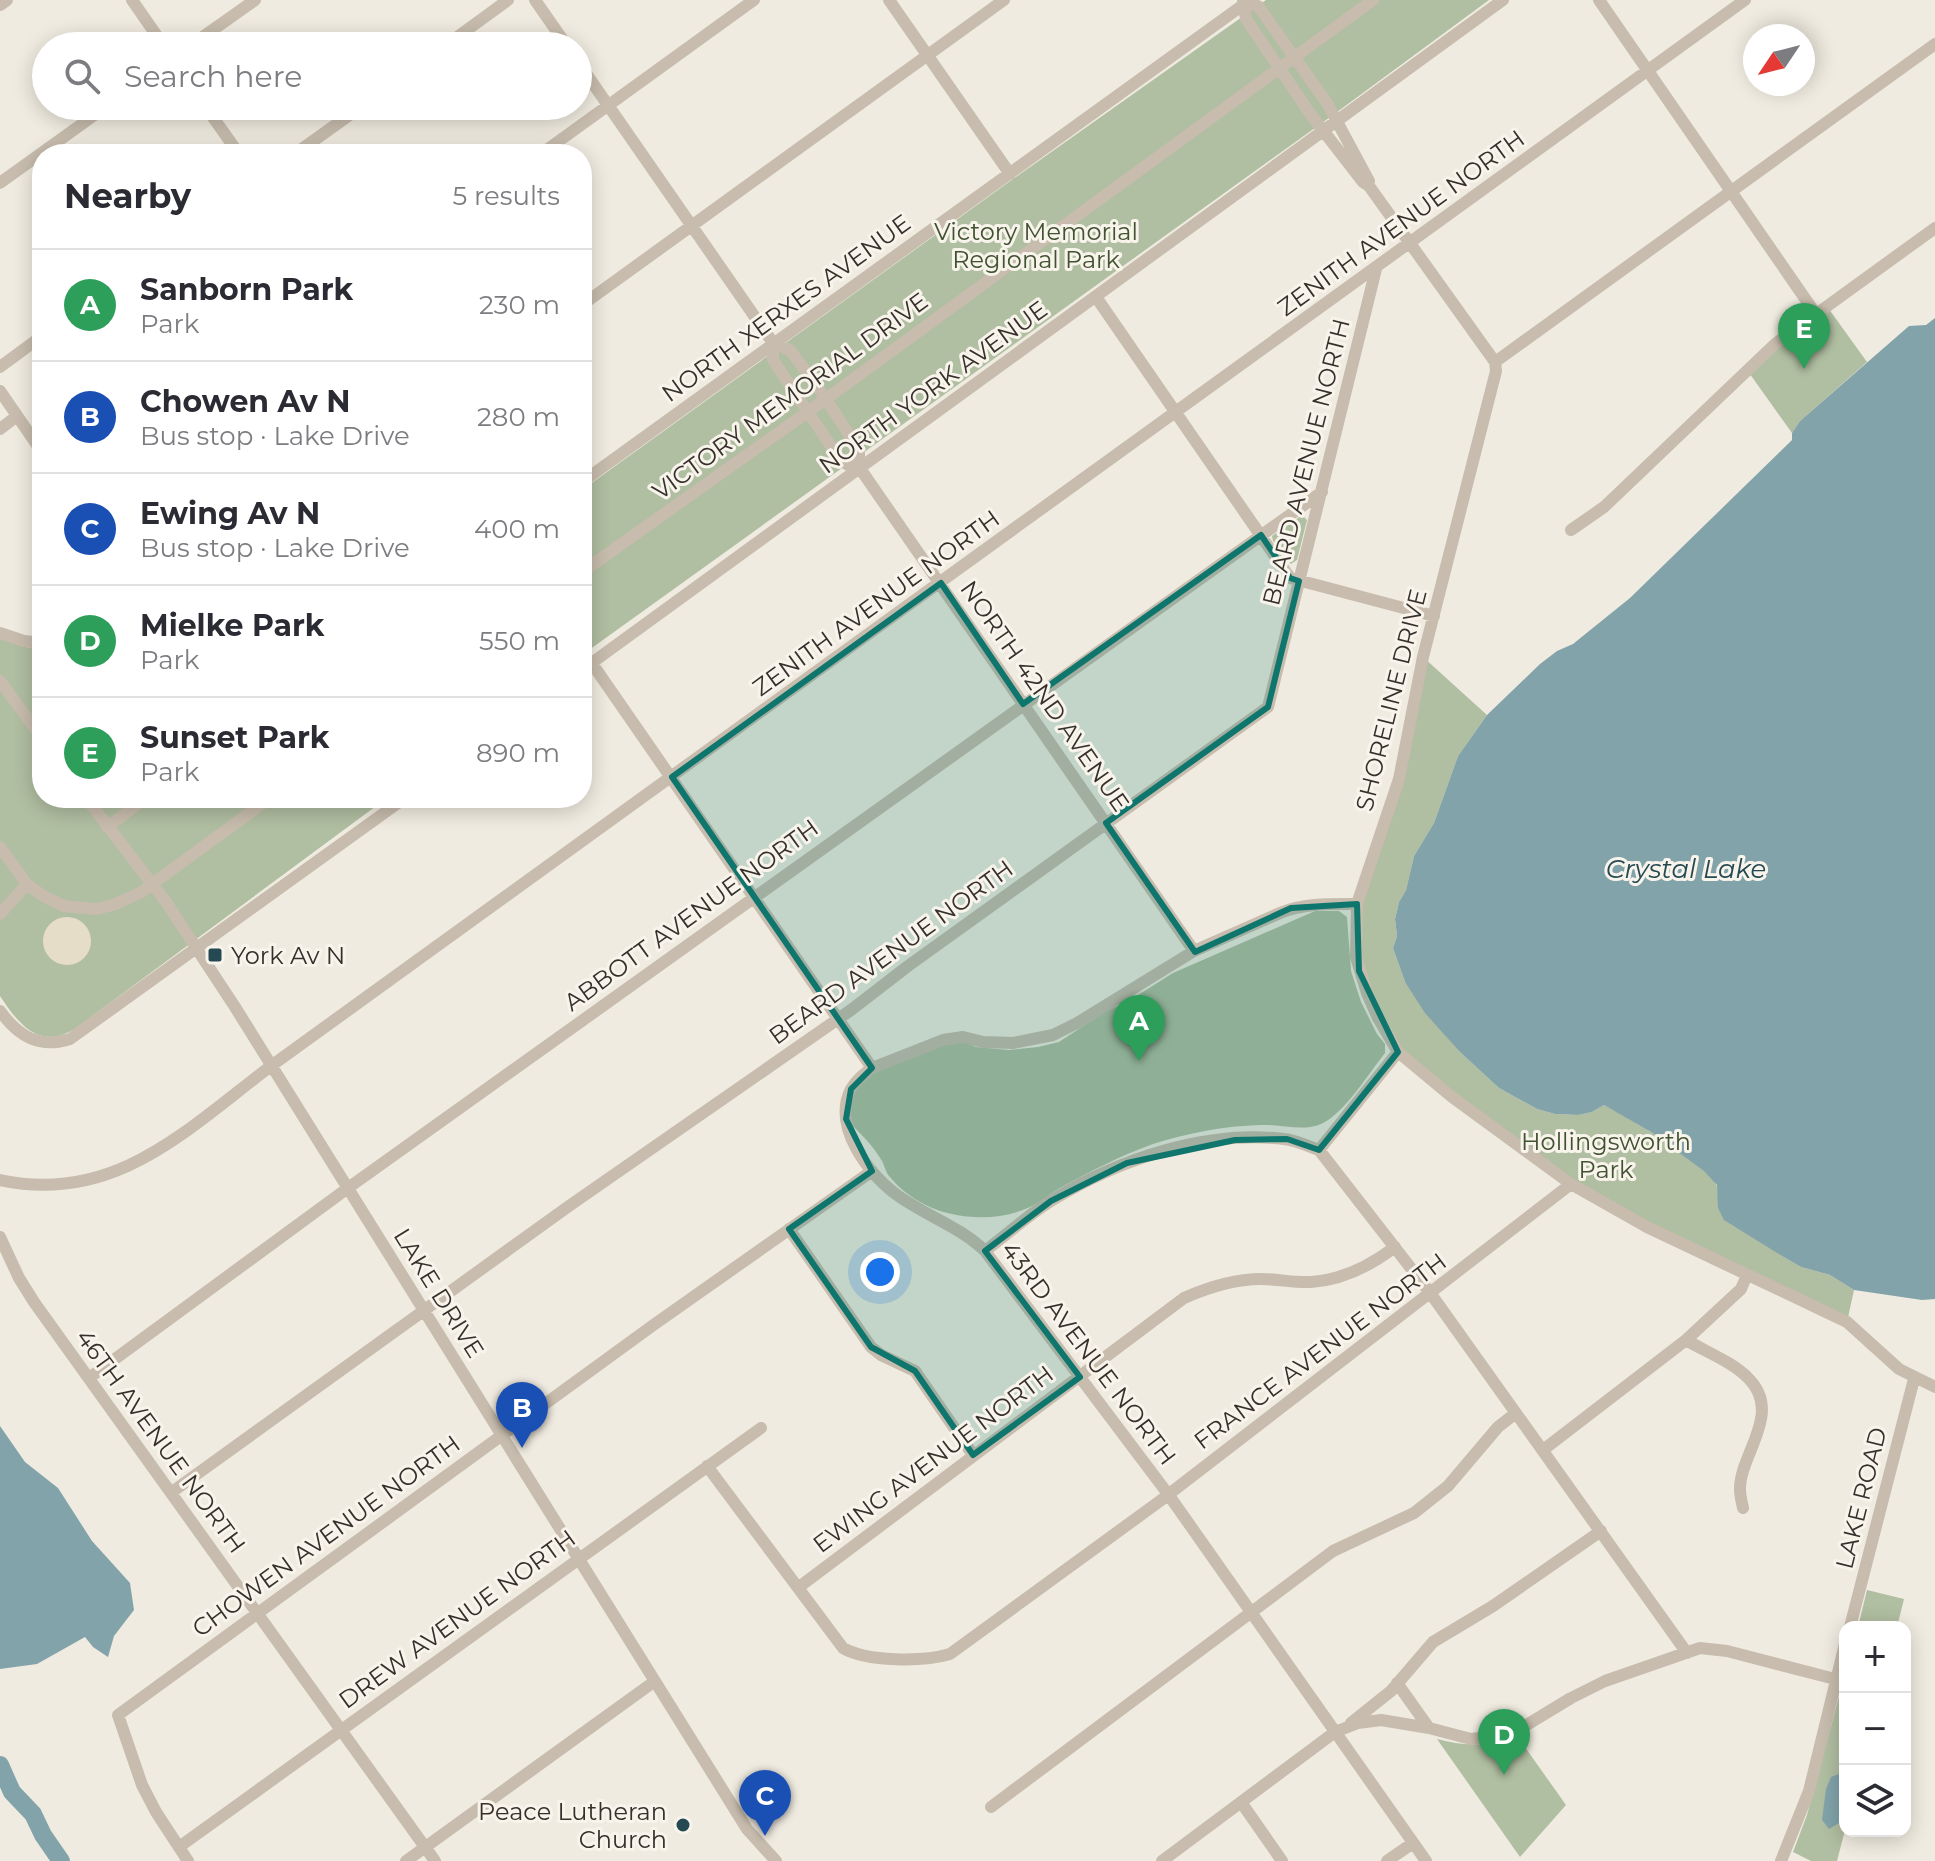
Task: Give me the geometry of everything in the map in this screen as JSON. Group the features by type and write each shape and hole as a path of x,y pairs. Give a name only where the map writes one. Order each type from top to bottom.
{"street":[{"path":"0,5 7,0"},
{"path":"132,0 154,32"},
{"path":"210,32 255,0"},
{"path":"464,32 508,0"},
{"path":"535,0 557,32"},
{"path":"592,117 754,0"},
{"path":"889,0 1010,174"},
{"path":"592,298 1004,0"},
{"name":"VICTORY MEMORIAL DRIVE","path":"592,565 826,399 1373,0"},
{"name":"NORTH YORK AVENUE","path":"592,662 1503,0"},
{"path":"1599,0 1815,313"},
{"name":"ZENITH AVENUE NORTH","path":"0,1193 5,1181 58,1184 113,1174 161,1148 1745,0"},
{"path":"1369,186 1369,178 1327,103 1258,6 1246,1 1246,19 1279,68 1324,131 1369,186 1495,362 1935,44"},
{"name":"NORTH XERXES AVENUE","path":"592,475 1246,1"},
{"name":"NORTH 42ND AVENUE","path":"592,83 773,343 790,350 826,399 859,450 859,467 1194,951"},
{"path":"54,144 88,120"},
{"path":"215,120 232,144"},
{"path":"309,144 342,120"},
{"path":"555,144 588,120"},
{"path":"0,183 32,160"},
{"path":"1571,530 1604,507 1775,344 1935,228"},
{"name":"BEARD AVENUE NORTH","path":"172,1492 424,1309 839,1018 1268,707 1376,269"},
{"path":"1096,297 1290,578 1434,616"},
{"path":"0,367 32,343"},
{"name":"NORTH 42ND AVENUE","path":"773,343 773,360 839,458 848,465 859,467"},
{"name":"SHORELINE DRIVE","path":"1495,362 1496,371 1434,616 1399,779 1357,904 1359,971 1378,1018 1398,1052 1452,1097 1571,1184 1647,1227 1847,1322 1899,1369 1935,1387"},
{"path":"0,391 32,438"},
{"path":"0,429 17,416"},
{"name":"ABBOTT AVENUE NORTH","path":"89,1378 348,1188 1322,492"},
{"path":"0,633 32,642"},
{"path":"592,673 672,777 872,1068 943,1040 963,1037 983,1042 1013,1043 1053,1035 1194,951 1291,908 1357,904"},
{"path":"0,681 32,724"},
{"name":"LAKE DRIVE","path":"93,808 196,948 767,1859"},
{"path":"107,827 133,808"},
{"path":"0,847 27,884 53,902 82,909 113,905 152,885 256,808"},
{"path":"0,1011 17,1032 29,1039 56,1043 70,1039 391,808"},
{"path":"0,914 27,884"},
{"path":"1319,1150 1398,1052"},
{"name":"43RD AVENUE NORTH","path":"872,1068 856,1081 846,1100 851,1140 872,1171 894,1193 968,1235 985,1251 1168,1494 1426,1861"},
{"path":"985,1251 1051,1201 1127,1163 1181,1148 1235,1140 1287,1139 1319,1150 1431,1294 1687,1653"},
{"name":"CHOWEN AVENUE NORTH","path":"179,1847 142,1785 118,1715 872,1171"},
{"name":"FRANCE AVENUE NORTH","path":"799,1587 843,1648 854,1654 919,1659 950,1654 1168,1494 1571,1184"},
{"path":"789,1229 871,1347 915,1371 973,1455"},
{"name":"46TH AVENUE NORTH","path":"0,1237 19,1278 435,1861"},
{"name":"EWING AVENUE NORTH","path":"799,1587 1163,1312 1208,1287 1259,1279 1309,1282 1334,1279 1368,1266 1395,1247"},
{"path":"1543,1450 1686,1340 1741,1289 1747,1275"},
{"path":"1686,1340 1750,1379 1761,1400 1760,1424 1739,1488 1743,1508"},
{"name":"LAKE ROAD","path":"1852,1621 1914,1379"},
{"path":"991,1807 1333,1551 1414,1513 1448,1486 1498,1427 1516,1413"},
{"name":"DREW AVENUE NORTH","path":"179,1847 761,1428"},
{"path":"707,1466 799,1587"},
{"path":"1162,1861 1335,1732 1375,1706 1433,1642 1493,1606 1601,1531"},
{"path":"1335,1732 1358,1723 1381,1720 1471,1739 1503,1735 1605,1681 1700,1648 1727,1651 1835,1679"},
{"path":"1781,1861 1806,1801 1839,1665"},
{"path":"406,1861 655,1681"},
{"path":"1397,1683 1429,1728"},
{"path":"1241,1802 1282,1861"},
{"path":"1387,1861 1413,1843"},
{"path":"179,1847 188,1861"}],"highlighted area":[{"path":"1261,535 1290,578 1299,581 1268,707 1106,823 1195,952 1291,908 1357,904 1359,971 1398,1052 1319,1150 1287,1139 1235,1140 1127,1163 1051,1201 985,1251 1080,1377 973,1455 915,1371 871,1347 789,1229 872,1171 846,1119 851,1089 872,1068 672,777 941,583 1023,704"}],"green space":[{"name":"Victory Memorial Regional Park","path":"1266,0 1489,0 592,648 592,483"},
{"path":"1826,305 1867,362 1800,421 1792,433 1747,370"},
{"path":"1302,515 1307,520 1297,560 1291,564 1272,536"},
{"path":"0,638 32,648 32,808 373,808 76,1028 52,1037 41,1036 23,1025 0,996"},
{"name":"Hollingsworth Park","path":"1423,657 1487,715 1458,756 1434,823 1414,856 1406,890 1399,902 1395,919 1397,936 1393,948 1405,982 1461,1053 1499,1088 1537,1109 1555,1114 1578,1115 1604,1105 1698,1165 1716,1184 1718,1208 1782,1256 1801,1267 1830,1275 1854,1290 1847,1322 1571,1184 1398,1052 1359,971 1357,904 1379,840"},
{"path":"1315,911 1339,911 1347,917 1351,971 1361,1002 1385,1044 1385,1053 1356,1092 1338,1112 1321,1124 1307,1127 1233,1127 1166,1140 1106,1164 1024,1209 983,1217 944,1212 910,1196 896,1184 875,1151 851,1124 851,1093 868,1076 932,1048 961,1041 976,1047 1009,1050 1059,1042 1173,973"},
{"path":"1867,1590 1904,1599 1898,1621 1859,1621"},
{"path":"1839,1696 1839,1837 1843,1837 1837,1861 1811,1861 1793,1852 1807,1815"},
{"path":"1517,1736 1566,1805 1520,1857 1437,1739 1478,1744"}],"shaded area":[{"path":"67,917 84,924 91,941 84,958 67,965 50,958 43,941 50,924"}],"water":[{"name":"Crystal Lake","path":"1935,318 1935,1299 1922,1300 1854,1290 1830,1275 1801,1267 1782,1256 1724,1220 1718,1208 1717,1185 1704,1171 1651,1132 1604,1105 1578,1115 1555,1114 1537,1109 1499,1088 1461,1053 1425,1013 1405,982 1393,948 1397,936 1395,919 1414,856 1434,823 1458,756 1487,715 1540,664 1573,644 1630,598 1792,440 1792,433 1800,421 1909,326 1926,325"},
{"path":"0,1426 25,1462 58,1488 92,1541 130,1583 134,1610 114,1636 108,1657 85,1637 37,1664 0,1669"},
{"path":"1839,1774 1839,1823 1829,1829 1822,1820 1826,1789 1831,1777"}],"waterway":[{"path":"0,1765 12,1792 33,1814 61,1861"}],"place":[{"name":"Sunset Park","path":"1804,369"},
{"name":"York Av N","path":"215,955"},
{"name":"Sanborn Park","path":"1139,1061"},
{"name":"Chowen Av N","path":"522,1448"},
{"name":"Mielke Park","path":"1504,1775"},
{"name":"Peace Lutheran Church","path":"683,1825"},
{"name":"Ewing Av N","path":"765,1836"}]}
